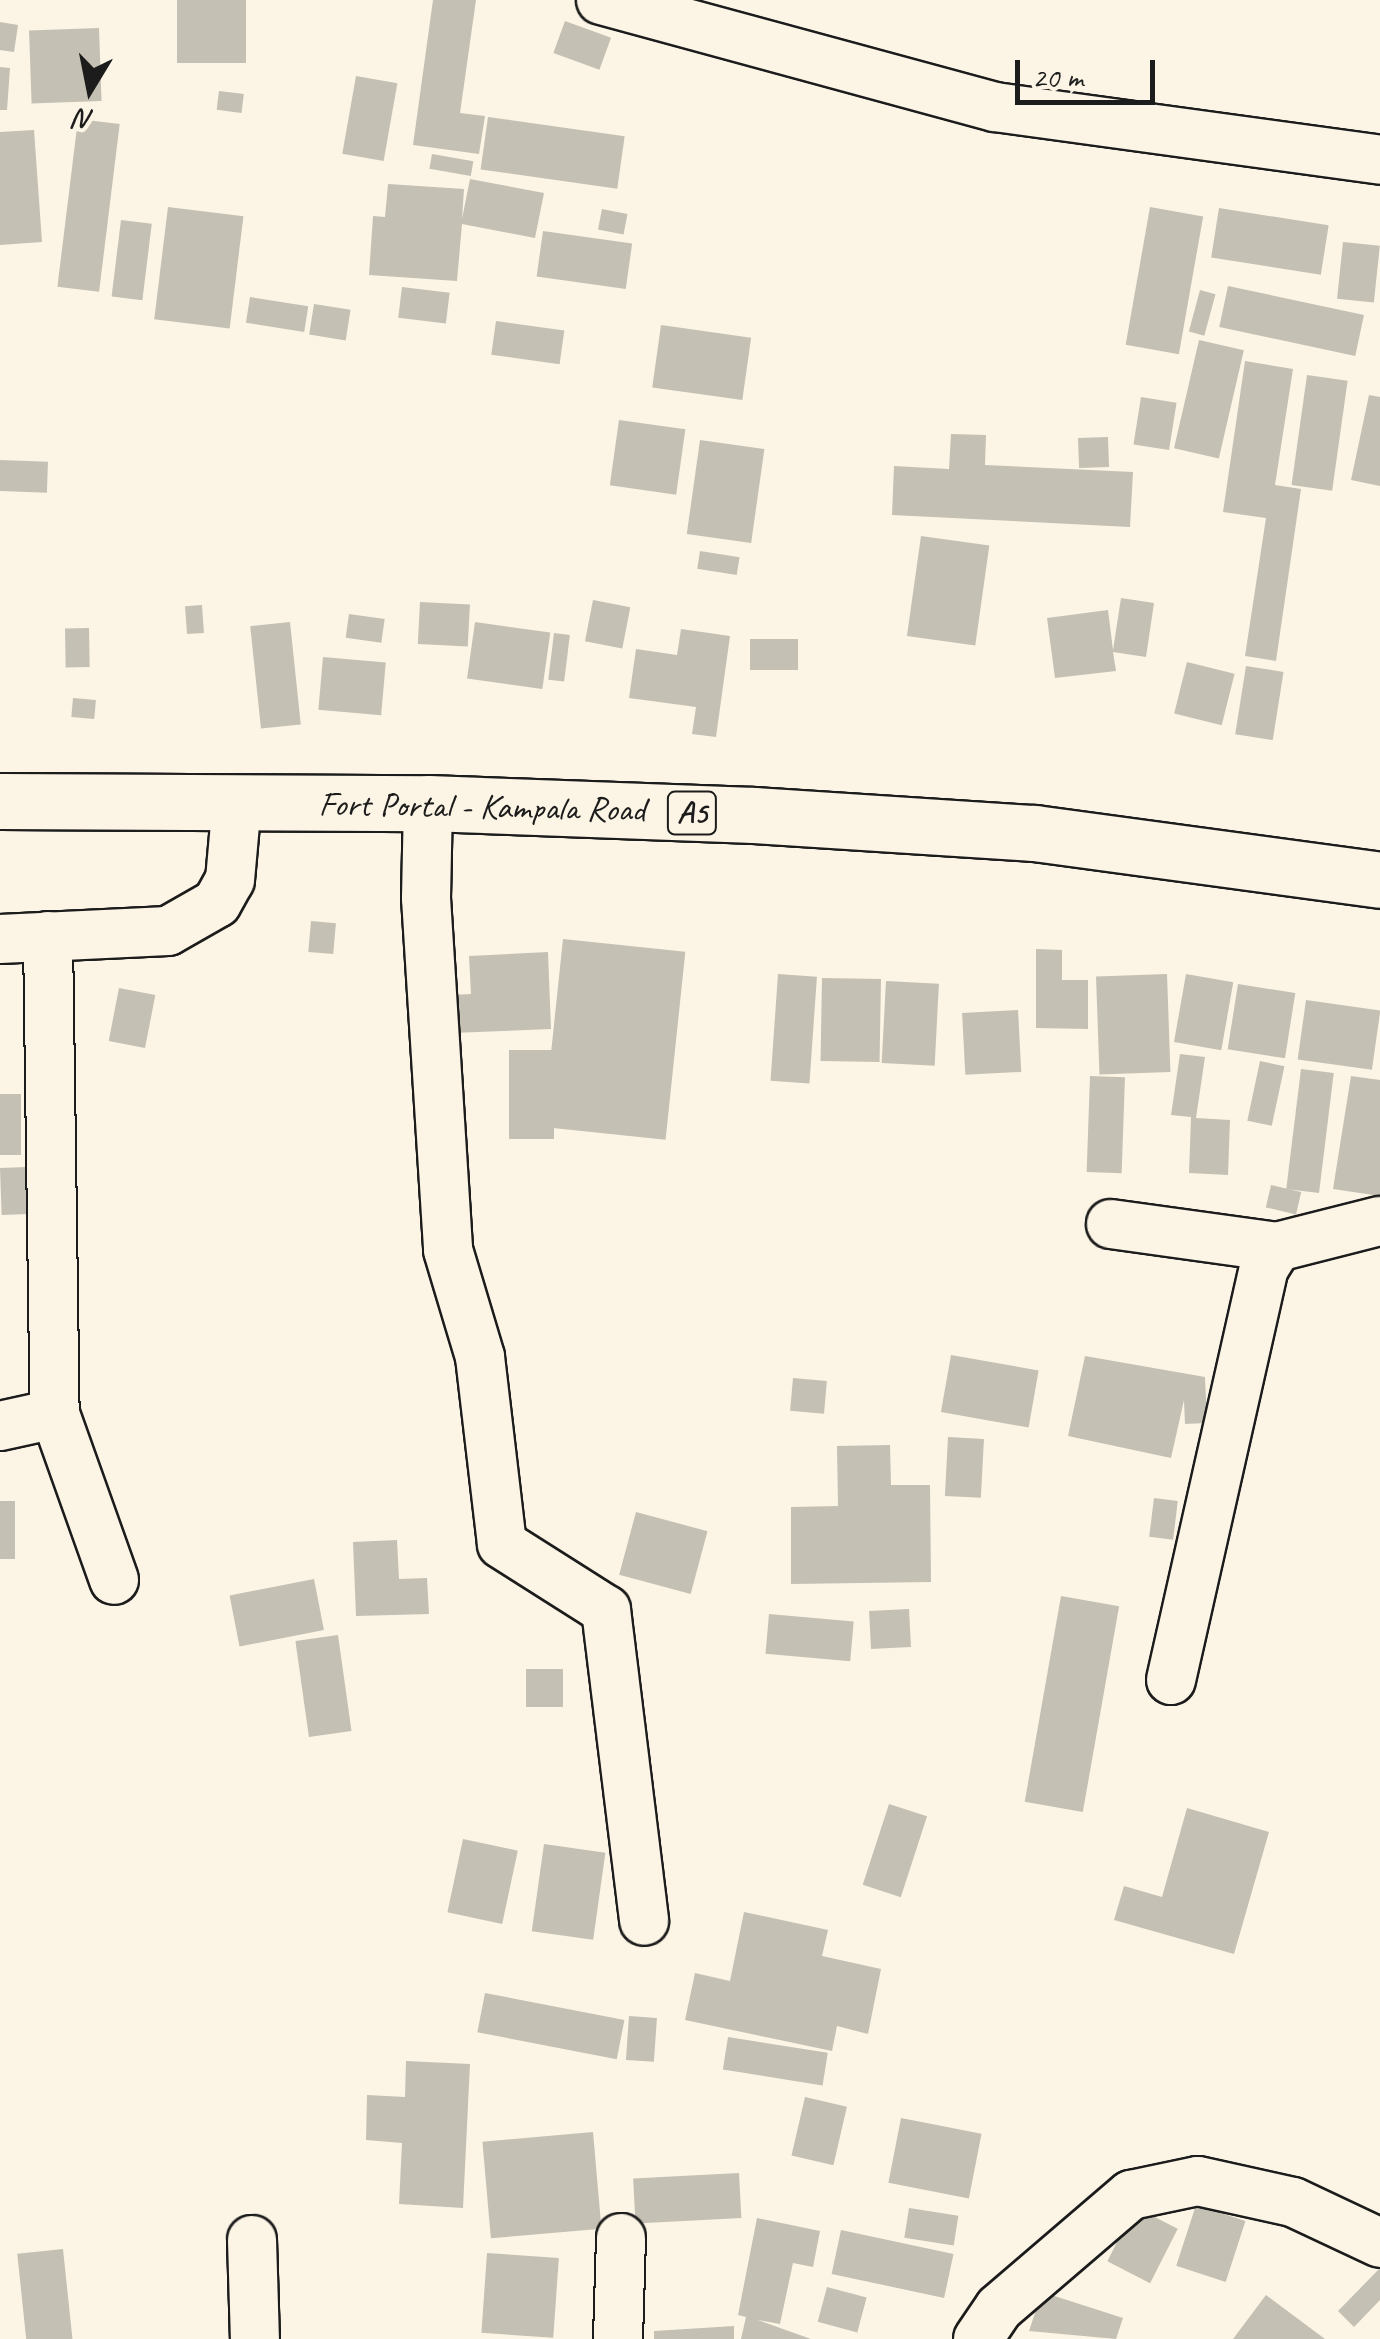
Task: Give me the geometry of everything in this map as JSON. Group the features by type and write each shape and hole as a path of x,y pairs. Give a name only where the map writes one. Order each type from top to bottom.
{"main road":[{"name":"Fort Portal - Kampala Road","path":"0,801 428,803 1034,833 1380,880"}],"street":[{"path":"600,0 995,107 1380,160"},
{"path":"0,938 168,931 217,903 230,880 236,802"},
{"path":"428,803 426,898 448,1250 480,1357 502,1544 606,1610 644,1920"},
{"path":"48,936 55,1414 114,1580"},
{"path":"1111,1224 1277,1247 1380,1221"},
{"path":"1171,1680 1247,1319 1277,1247"},
{"path":"0,1426 55,1414"},
{"path":"978,2339 999,2308 1130,2195 1198,2181 1293,2202 1380,2243"},
{"path":"618,2339 621,2238"},
{"path":"252,2240 255,2339"}],"building":[{"path":"177,0 246,0 246,63 177,63"},
{"path":"433,0 476,0 460,113 485,116 479,154 413,145"},
{"path":"565,21 611,38 599,70 553,53"},
{"path":"0,22 18,25 14,52 0,50"},
{"path":"99,28 102,101 32,103 29,30"},
{"path":"0,67 10,68 7,110 0,110"},
{"path":"356,76 397,83 384,161 342,154"},
{"path":"219,91 244,94 241,113 217,110"},
{"path":"488,117 625,136 617,189 481,169"},
{"path":"78,119 120,124 99,292 57,287"},
{"path":"34,130 42,242 0,245 0,132"},
{"path":"432,154 473,161 471,176 429,169"},
{"path":"470,179 544,193 535,238 462,224 457,281 369,275 373,216 385,217 388,184 464,189 462,219"},
{"path":"168,207 243,216 230,328 154,319"},
{"path":"1150,207 1203,216 1179,354 1126,345"},
{"path":"1219,208 1329,225 1321,275 1211,257"},
{"path":"602,209 628,214 624,235 598,230"},
{"path":"121,220 152,224 142,300 112,296"},
{"path":"543,231 632,244 626,289 537,277"},
{"path":"1343,242 1380,246 1374,303 1337,299"},
{"path":"1228,286 1364,315 1355,356 1219,327"},
{"path":"402,287 450,293 446,324 398,318"},
{"path":"1200,290 1215,294 1204,336 1189,332"},
{"path":"250,297 308,306 304,332 246,323"},
{"path":"314,304 351,310 346,340 309,335"},
{"path":"496,321 564,331 560,364 491,355"},
{"path":"661,325 751,338 742,400 652,387"},
{"path":"1199,340 1244,350 1219,459 1174,448"},
{"path":"1245,361 1293,369 1275,485 1301,489 1276,661 1245,656 1266,518 1223,512"},
{"path":"1307,375 1348,381 1332,491 1292,485"},
{"path":"1369,395 1380,397 1380,486 1351,480"},
{"path":"1141,397 1177,403 1169,450 1133,444"},
{"path":"619,420 685,429 676,495 610,485"},
{"path":"951,434 986,435 985,465 1133,472 1130,527 892,515 894,466 949,469"},
{"path":"1108,437 1109,467 1079,468 1078,438"},
{"path":"700,440 764,449 751,543 687,534"},
{"path":"0,460 48,462 47,493 0,491"},
{"path":"921,536 989,546 975,646 907,636"},
{"path":"700,551 740,557 737,575 697,569"},
{"path":"1121,598 1154,603 1146,657 1113,652 1116,671 1055,678 1047,618 1108,610 1113,650"},
{"path":"593,600 630,607 622,648 585,641"},
{"path":"420,602 470,605 468,647 418,644"},
{"path":"202,605 204,633 187,634 185,606"},
{"path":"349,614 385,619 381,643 346,638"},
{"path":"290,622 301,724 261,729 250,626"},
{"path":"475,622 550,633 542,689 467,678"},
{"path":"65,628 89,628 90,667 66,667"},
{"path":"681,629 730,636 716,737 692,734 696,707 629,698 636,649 677,655"},
{"path":"554,633 570,635 564,682 548,680"},
{"path":"750,639 798,639 798,670 750,670"},
{"path":"323,657 386,662 381,715 318,710"},
{"path":"1187,662 1235,674 1222,725 1174,713"},
{"path":"1246,666 1284,672 1273,740 1235,734"},
{"path":"73,698 96,700 94,719 71,717"},
{"path":"311,921 336,923 333,954 308,952"},
{"path":"563,939 685,952 666,1140 543,1127"},
{"path":"1036,949 1062,950 1062,980 1088,980 1088,1029 1036,1028"},
{"path":"548,952 551,1029 452,1033 451,995 471,994 469,956"},
{"path":"778,974 817,977 809,1083 771,1081"},
{"path":"1167,974 1170,1072 1099,1074 1096,976"},
{"path":"1186,974 1233,982 1221,1050 1174,1042"},
{"path":"822,978 881,979 880,1062 821,1061"},
{"path":"886,981 939,984 935,1066 882,1063"},
{"path":"1238,984 1295,993 1285,1058 1228,1049"},
{"path":"119,988 155,995 145,1048 109,1041"},
{"path":"1306,1000 1380,1010 1372,1070 1298,1059"},
{"path":"1018,1010 1021,1072 965,1075 962,1013"},
{"path":"509,1050 554,1050 554,1139 509,1139"},
{"path":"1180,1054 1205,1057 1196,1118 1230,1120 1228,1175 1189,1173 1191,1117 1171,1115"},
{"path":"1260,1061 1284,1066 1272,1126 1247,1121"},
{"path":"1301,1069 1334,1073 1319,1193 1286,1189"},
{"path":"1090,1076 1125,1077 1122,1173 1087,1172"},
{"path":"1351,1076 1380,1080 1380,1196 1333,1189"},
{"path":"0,1094 21,1094 21,1155 0,1155"},
{"path":"27,1167 29,1214 2,1215 0,1168"},
{"path":"1271,1185 1301,1192 1296,1214 1266,1207"},
{"path":"951,1355 1039,1370 1029,1428 941,1412"},
{"path":"1085,1356 1205,1377 1207,1423 1185,1424 1184,1400 1171,1458 1068,1436"},
{"path":"793,1378 827,1381 824,1414 790,1411"},
{"path":"948,1437 984,1439 981,1498 945,1496"},
{"path":"890,1445 891,1485 930,1485 931,1582 791,1584 791,1507 838,1506 837,1446"},
{"path":"1154,1498 1178,1501 1173,1540 1149,1537"},
{"path":"0,1501 15,1501 15,1559 0,1559"},
{"path":"636,1512 707,1531 691,1594 619,1575"},
{"path":"397,1540 399,1579 427,1578 429,1614 356,1616 353,1542"},
{"path":"314,1579 324,1630 240,1646 230,1595"},
{"path":"1061,1596 1119,1606 1083,1812 1025,1802"},
{"path":"909,1609 911,1647 871,1649 869,1611"},
{"path":"769,1614 854,1621 850,1661 766,1654"},
{"path":"338,1635 351,1731 309,1737 295,1641"},
{"path":"526,1669 563,1669 563,1707 526,1707"},
{"path":"889,1804 927,1816 901,1897 863,1885"},
{"path":"1187,1808 1269,1832 1234,1954 1114,1920 1124,1886 1162,1897"},
{"path":"463,1839 518,1851 502,1924 447,1912"},
{"path":"544,1844 605,1853 593,1940 532,1931"},
{"path":"744,1912 828,1930 822,1956 881,1969 868,2034 837,2026 832,2051 685,2020 695,1973 730,1981"},
{"path":"485,1993 624,2020 617,2059 477,2032"},
{"path":"629,2016 657,2018 654,2062 626,2060"},
{"path":"728,2037 828,2053 823,2085 723,2070"},
{"path":"406,2061 470,2064 463,2208 399,2204 402,2143 366,2140 367,2095 405,2097"},
{"path":"805,2097 847,2107 833,2165 792,2155"},
{"path":"901,2118 981,2134 969,2198 888,2183"},
{"path":"593,2132 601,2229 491,2238 482,2142"},
{"path":"739,2173 741,2218 636,2223 633,2179"},
{"path":"1196,2205 1245,2221 1226,2282 1176,2266"},
{"path":"1135,2207 1178,2229 1150,2283 1107,2261"},
{"path":"909,2208 958,2216 954,2245 904,2238"},
{"path":"757,2218 820,2231 813,2267 793,2263 780,2324 758,2320 811,2339 741,2339 746,2317 738,2315"},
{"path":"841,2230 953,2254 944,2298 832,2274"},
{"path":"63,2249 72,2339 26,2339 17,2254"},
{"path":"487,2253 559,2258 553,2338 481,2333"},
{"path":"1380,2268 1380,2300 1354,2327 1338,2311"},
{"path":"827,2287 867,2298 857,2332 818,2322"},
{"path":"1042,2292 1123,2318 1116,2339 1029,2331"},
{"path":"1266,2295 1325,2339 1233,2339"},
{"path":"734,2326 734,2339 654,2339 654,2331"}]}
